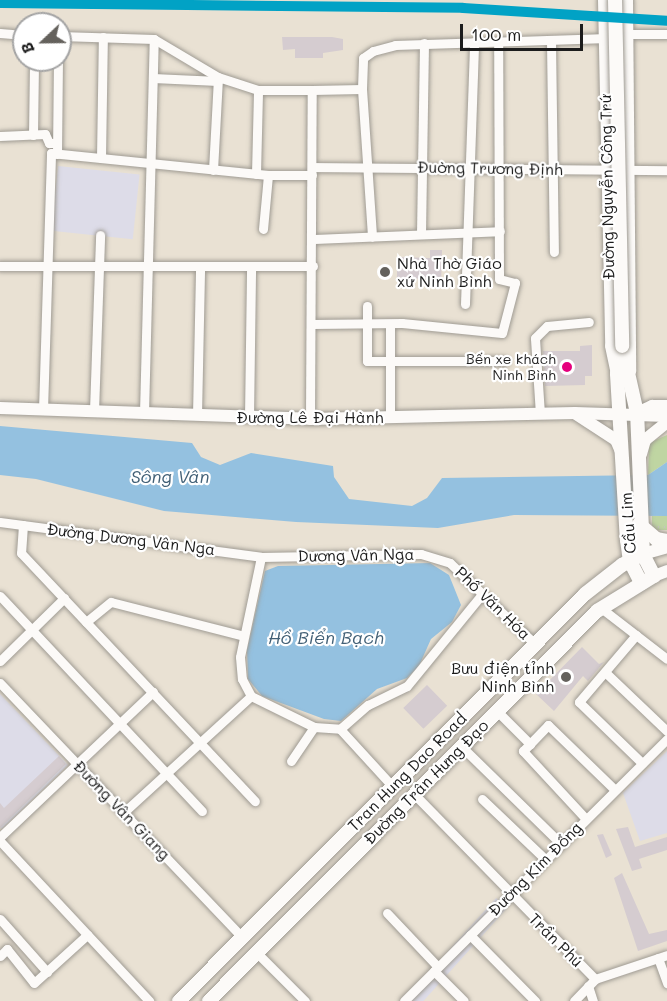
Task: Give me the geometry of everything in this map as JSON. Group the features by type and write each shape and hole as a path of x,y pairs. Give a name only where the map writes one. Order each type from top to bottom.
{"highway":[{"name":"Đường Nguyễn Công Trứ","path":"615,0 623,374 621,413 632,461"},
{"name":"Đường Nguyễn Công Trứ","path":"623,374 637,413 632,461"},
{"name":"Cầu Lim","path":"632,461 633,524 643,554 647,580"},
{"name":"Cầu Lim","path":"633,524 627,540 630,561 647,580"},
{"path":"633,524 656,539 667,541"},
{"path":"585,594 612,567 627,540"},
{"name":"Tran Hung Dao Road","path":"179,1001 585,594 643,554"},
{"name":"Đường Trân Hưng Đạo","path":"209,1001 601,608 647,580"},
{"path":"397,783 414,794"},
{"path":"243,938 257,953"}],"main road":[{"name":"Đường Nguyễn Công Trứ","path":"604,0 611,346 623,374"},
{"name":"Đường Nguyễn Công Trứ","path":"623,374 628,170 627,0"},
{"path":"637,413 652,406 667,406"},
{"name":"Đường Lê Đại Hành","path":"0,408 310,419 637,413"},
{"path":"575,413 616,440 632,461 645,440 667,422"},
{"path":"637,413 667,416"},
{"path":"643,554 667,547"},
{"path":"647,580 667,571"}],"street":[{"path":"372,237 362,89 363,58 373,51 424,43 551,42 603,39 627,33 667,34"},
{"path":"72,37 154,39 218,79"},
{"path":"101,158 103,38"},
{"path":"144,413 154,39"},
{"path":"465,304 474,42"},
{"path":"312,324 390,324 502,333 515,283 499,279 498,42"},
{"path":"551,42 554,252"},
{"path":"421,234 424,43"},
{"path":"33,135 34,72"},
{"path":"43,410 51,153 57,154 58,72"},
{"path":"153,78 218,79 258,90 362,89"},
{"path":"213,170 218,79"},
{"path":"256,174 258,90"},
{"path":"310,419 314,239 312,90"},
{"path":"0,136 45,134 49,143 57,143"},
{"name":"Đuờng Trương Định","path":"57,154 268,176 312,171 421,166 497,170 552,168 667,170"},
{"path":"263,229 268,176"},
{"path":"314,239 500,231"},
{"path":"94,411 100,236"},
{"path":"0,266 313,266"},
{"path":"197,415 200,266"},
{"path":"249,417 251,267"},
{"path":"367,306 367,361 504,361"},
{"path":"540,414 535,338 547,326 589,322"},
{"path":"390,324 390,417"},
{"name":"Đường Dương Vân Nga","path":"0,522 261,556"},
{"path":"23,525 21,553 255,801"},
{"name":"Dương Vân Nga","path":"261,556 421,554 450,563"},
{"path":"261,556 240,657 242,679 251,696 314,727 340,729 397,783"},
{"name":"Phố Văn Hóa","path":"450,563 535,644"},
{"path":"340,729 368,705 407,686 482,594"},
{"path":"0,596 202,811"},
{"path":"0,661 64,598"},
{"path":"86,622 111,602 244,636"},
{"path":"601,608 667,659"},
{"path":"636,635 579,702 642,764"},
{"path":"606,673 667,731"},
{"name":"Đường Vân Giang","path":"0,683 243,938"},
{"path":"149,1001 1,844 77,763 153,692"},
{"path":"124,812 251,696"},
{"path":"497,711 530,744"},
{"path":"586,819 522,751 548,725 615,790"},
{"path":"291,761 314,727"},
{"name":"Đường Kim Đồng","path":"404,1001 667,739"},
{"path":"462,747 561,844"},
{"name":"Trần Phú","path":"414,794 592,982 663,956"},
{"path":"482,799 545,859"},
{"path":"387,913 464,1001"},
{"path":"0,919 47,972"},
{"path":"0,956 7,949 34,984 87,935"},
{"path":"470,935 535,1001"},
{"path":"257,953 305,1001"},
{"path":"663,956 667,983"},
{"path":"574,1001 592,982"},
{"path":"592,982 593,1001"}],"path":[{"path":"655,527 667,526"}],"shaded area":[{"path":"58,166 140,175 133,239 51,231"},
{"path":"0,694 68,765 2,829 0,827"},
{"path":"667,751 667,833 640,841 623,793"},
{"path":"496,898 507,908 423,1001 403,1001"}],"green space":[{"path":"667,435 667,462 648,475 649,443"},
{"path":"652,516 667,516 667,530 652,530"}],"water":[{"name":"Sông Vân","path":"0,426 192,443 201,457 220,465 251,453 333,466 334,477 349,499 412,506 427,498 442,478 648,475 667,462 667,516 514,515 438,528 296,522 164,511 36,479 0,475"},
{"name":"Hồ Biển Bạch","path":"430,563 449,575 461,605 452,622 431,639 419,666 407,678 377,689 341,721 324,719 262,696 248,679 247,650 265,571 278,566"}],"building":[{"path":"282,37 343,39 343,50 323,53 323,58 295,58 295,49 283,50"},
{"path":"430,250 442,250 441,287 430,287 430,279 397,278 397,257 430,258"},
{"name":"Bến xe khách Ninh Bình","path":"592,345 592,376 585,376 585,385 545,386 543,351 580,351 580,346"},
{"path":"582,647 599,664 604,662 588,681 583,676 554,711 536,694"},
{"path":"427,685 447,706 423,729 403,708"},
{"path":"59,756 66,764 0,828 0,803 4,808"},
{"path":"628,827 635,847 667,837 667,850 639,859 642,868 632,871 616,829"},
{"path":"603,834 612,855 606,858 597,835"},
{"path":"622,873 649,934 667,930 667,941 638,951 614,878"}],"transit line":[{"path":"0,3 463,8 667,21"}],"place":[{"name":"Nhà Thờ Giáo xứ Ninh Bình","path":"385,272"},
{"name":"Bến xe khách Ninh Bình","path":"567,367"},
{"name":"Bưu điện tỉnh Ninh Bình","path":"566,677"}]}
